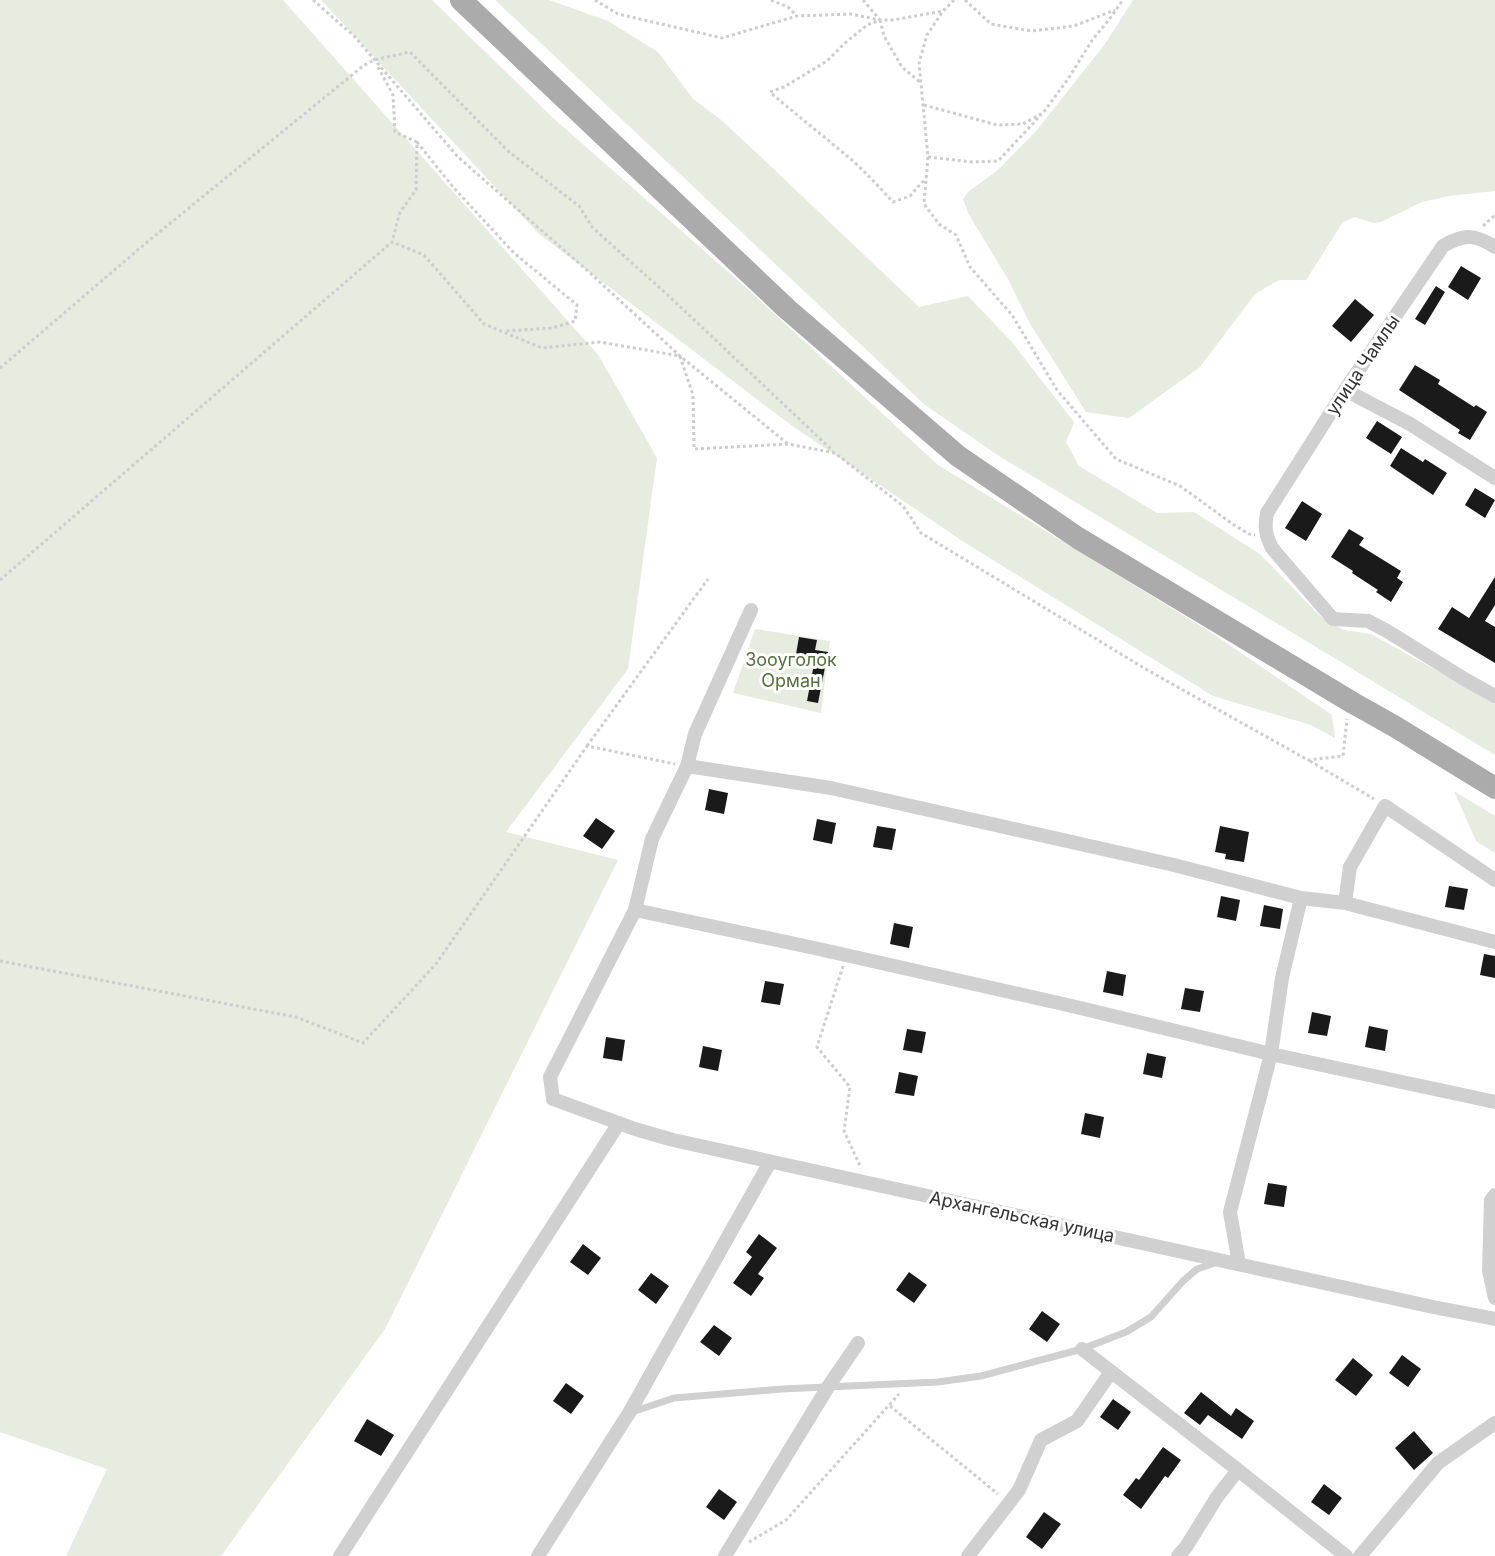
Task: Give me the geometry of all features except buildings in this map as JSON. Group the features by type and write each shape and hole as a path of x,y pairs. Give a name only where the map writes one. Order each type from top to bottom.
{"main road":[{"path":"461,0 787,309 958,456 1078,538 1495,788"}],"street":[{"name":"улица Чамлы","path":"1266,537 1267,513 1345,390 1443,246 1455,239 1469,237 1483,239 1495,248"},
{"path":"1345,390 1410,424 1495,478"},
{"path":"1266,537 1272,548 1333,619 1368,621 1495,696"},
{"path":"752,610 695,734 687,766 652,838 635,910 846,955 1271,1054 1495,1102"},
{"path":"687,766 831,788 1174,865 1301,898 1345,903 1495,942"},
{"path":"1345,903 1350,867 1385,806 1495,880"},
{"path":"1239,1264 1230,1212 1271,1054 1282,978 1301,898"},
{"name":"Архангельская улица","path":"635,910 550,1077 553,1099 619,1124 673,1140 1495,1319"},
{"path":"340,1556 619,1124"},
{"path":"538,1556 629,1413 770,1162"},
{"path":"1495,1195 1491,1200 1489,1271 1495,1298"},
{"path":"725,1556 828,1387 858,1343"},
{"path":"1082,1349 1346,1556"},
{"path":"968,1556 1019,1490 1041,1440 1077,1421 1111,1372"},
{"path":"1360,1556 1438,1463 1495,1424"},
{"path":"1178,1556 1238,1470"}],"lane":[{"path":"629,1413 674,1398 782,1389 938,1382 981,1376 1082,1349 1126,1332 1151,1317 1183,1281 1197,1269 1223,1260"}],"path":[{"path":"313,0 355,37 458,157 680,356 788,444"},
{"path":"595,0 618,14 722,38 797,16 850,14 893,20 943,11"},
{"path":"771,0 788,7 797,16"},
{"path":"863,0 880,20 884,36 902,67 920,82"},
{"path":"954,0 943,11 927,35 919,63 928,158 924,204 939,225 956,235 970,267 1012,315 1057,390 1116,459 1180,486 1249,534 1266,537"},
{"path":"965,0 991,24 1031,31 1074,26 1115,10"},
{"path":"928,158 972,162 998,161 1043,113 1122,0"},
{"path":"880,20 867,26 845,43 827,61 784,87 770,92 848,156 893,202 910,196 926,178"},
{"path":"0,369 146,243 363,66 374,60 410,52 508,151 579,206 592,227 671,298 835,453 903,506 921,533 1149,671 1385,806"},
{"path":"374,60 393,95 395,132 417,142 453,188 514,253 577,305 575,321 552,328 502,332"},
{"path":"924,105 997,125 1023,124 1043,113"},
{"path":"0,580 392,242 400,212 416,190 417,142"},
{"path":"392,242 424,255 484,324 542,348 600,342 680,356"},
{"path":"680,356 693,395 694,449 788,444 835,453"},
{"path":"0,961 296,1017 363,1043 436,964 587,746 708,579"},
{"path":"1308,760 1343,756 1347,715 1353,703"},
{"path":"587,746 687,766"},
{"path":"846,955 817,1047 850,1087 844,1131 868,1183"},
{"path":"747,1544 786,1520 908,1384"},
{"path":"889,1405 1009,1503"}],"green space":[{"path":"0,0 283,0 599,356 657,458 628,669 506,832 618,860 385,1329 221,1556 66,1556 107,1469 0,1432"},
{"path":"321,0 432,0 552,117 751,292 938,465 1209,631 1332,715 1335,738 1311,725 1213,696 967,544 791,425 538,233"},
{"path":"495,0 549,0 608,21 658,52 693,99 720,119 919,307 968,296 1011,341 1074,422 1066,442 1079,466 1157,513 1194,512 1260,554 1322,618 1344,630 1371,634 1495,703 1495,755 999,456 925,405"},
{"path":"1133,0 1495,0 1495,191 1449,196 1422,202 1381,222 1373,223 1355,217 1343,222 1306,280 1279,280 1255,294 1200,367 1129,418 1086,412 1029,322 1009,281 968,213 963,199 969,191 998,170 1037,130 1105,44"},
{"name":"Зооуголок Орман","path":"755,629 830,641 821,713 733,693"},
{"path":"1454,791 1495,816 1495,853 1476,841"}]}
